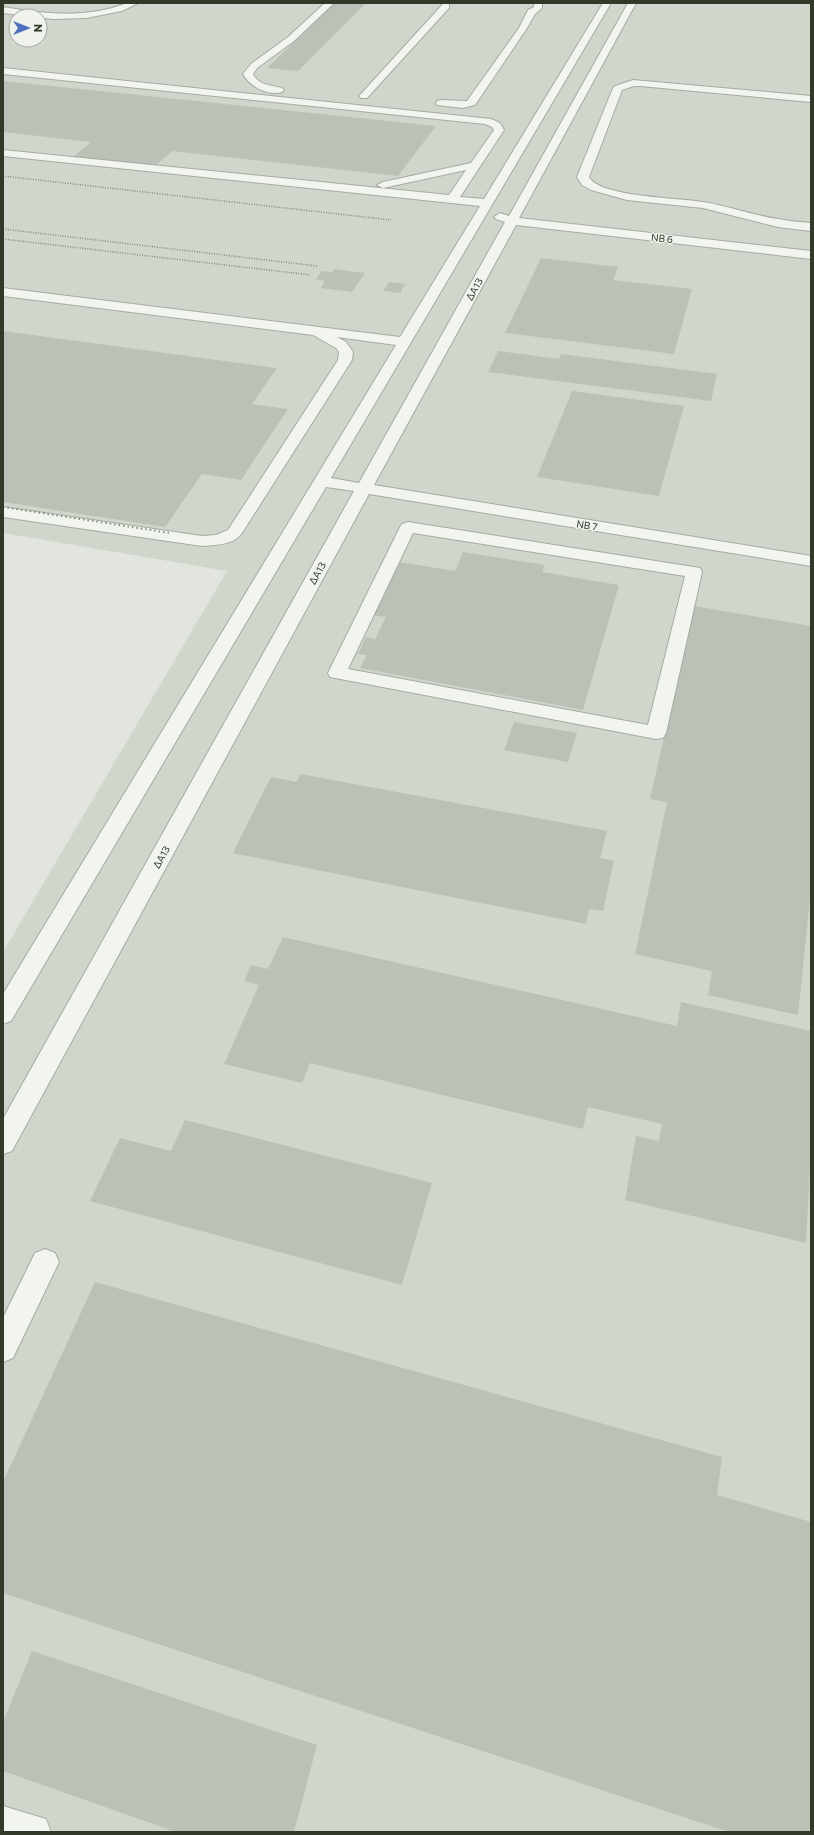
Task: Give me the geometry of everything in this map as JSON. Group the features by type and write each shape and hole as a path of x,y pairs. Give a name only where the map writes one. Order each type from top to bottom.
{"street":[{"path":"3,10 25,14 72,16 113,12 134,3"},
{"path":"288,91 256,85 250,80 248,74 254,66 291,39 330,3"},
{"path":"434,103 463,105 471,103 523,28 532,12 538,8 538,3"},
{"path":"3,1014 320,481 487,207 607,3"},
{"name":"ΔΑ13","path":"3,1143 632,3"},
{"path":"378,98 361,96 446,6"},
{"path":"3,71 487,120 496,125 499,130 453,198"},
{"path":"811,99 640,83 625,85 618,88 583,177 586,183 591,186 627,197 703,205 778,223 811,227"},
{"path":"3,153 337,188 453,198 487,207 535,210"},
{"path":"337,188 377,186 397,183 476,165"},
{"name":"ΝΒ 6","path":"487,207 512,221 811,254"},
{"path":"3,292 319,333 406,342"},
{"path":"3,512 202,541 219,540 234,533 345,360 346,352 341,345 319,333"},
{"name":"ΝΒ 7","path":"320,481 811,561"},
{"path":"454,534 467,505"},
{"path":"408,527 454,534 694,572 656,733 337,673 408,527"},
{"path":"3,1348 45,1262"},
{"path":"3,1824 33,1832"}],"shaded area":[{"path":"3,3 811,3 811,1832 3,1832 3,952 227,571 3,533"}],"building":[{"path":"335,3 366,3 298,71 267,68"},
{"path":"3,81 436,126 398,176 172,151 155,166 73,157 91,142 3,132"},
{"path":"541,258 618,267 613,280 692,289 674,354 505,333"},
{"path":"334,269 365,273 352,292 321,288 325,281 316,279 322,271 332,272"},
{"path":"389,282 405,284 400,293 383,291"},
{"path":"3,331 277,368 252,404 288,409 241,480 202,474 165,527 3,502"},
{"path":"498,351 559,359 561,354 717,374 711,401 488,372"},
{"path":"572,391 684,406 659,496 537,477"},
{"path":"463,552 545,565 542,572 619,585 583,710 360,668 367,655 358,654 366,637 375,639 386,617 367,615 393,561 455,571"},
{"path":"694,606 811,626 811,889 798,1015 708,995 712,971 635,954 667,802 650,799"},
{"path":"514,722 577,733 568,762 504,750"},
{"path":"300,774 607,831 600,858 614,861 603,911 589,909 586,924 233,853 271,777 297,782"},
{"path":"283,937 677,1026 681,1002 811,1031 811,1150 806,1243 625,1200 636,1136 659,1141 662,1124 588,1107 583,1129 310,1063 302,1083 224,1064 259,985 244,981 251,965 268,969"},
{"path":"185,1120 432,1183 402,1285 90,1201 120,1138 171,1151"},
{"path":"95,1282 722,1457 717,1495 811,1522 811,1832 729,1832 3,1593 3,1482"},
{"path":"32,1651 317,1745 294,1832 176,1832 3,1771 3,1722"}],"railway":[{"path":"3,176 391,220"},
{"path":"3,229 317,266"},
{"path":"3,239 311,275"},
{"path":"3,507 170,533"}]}
